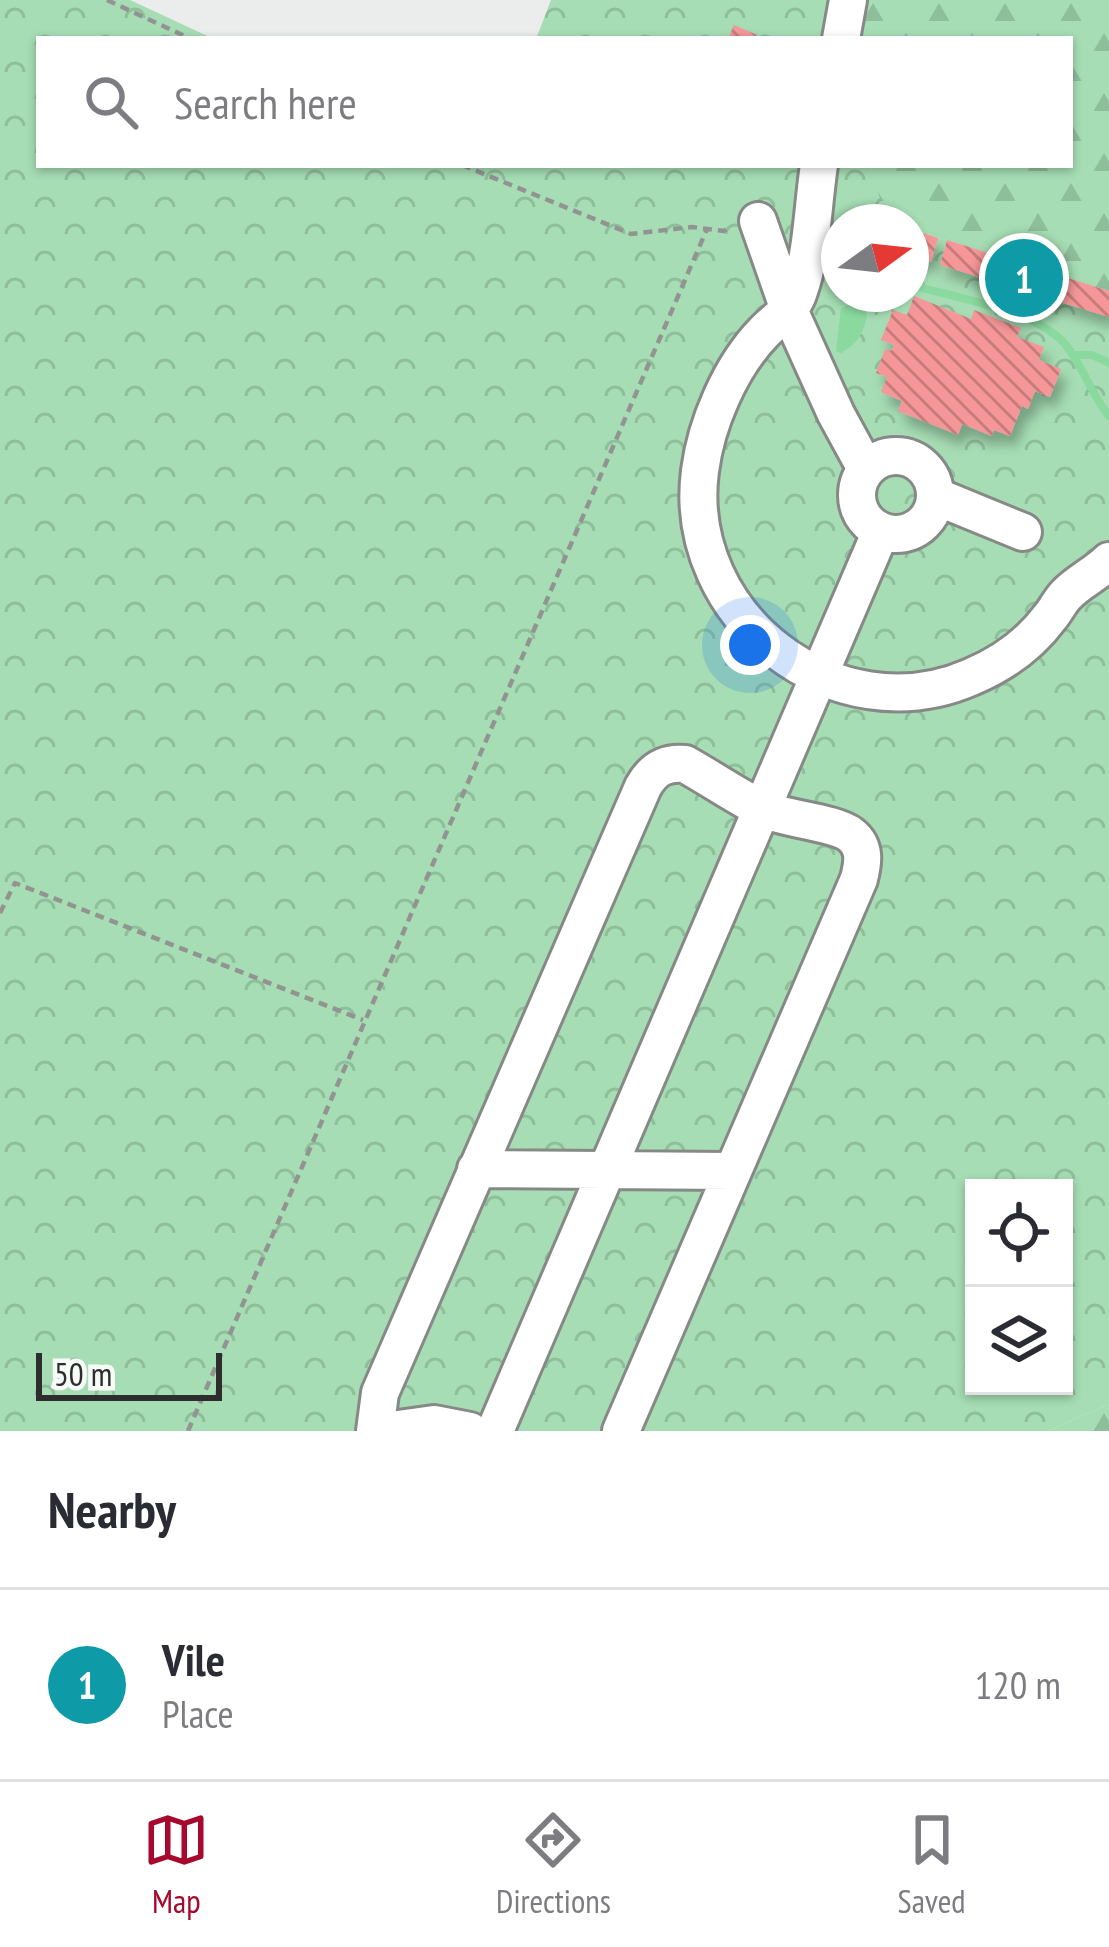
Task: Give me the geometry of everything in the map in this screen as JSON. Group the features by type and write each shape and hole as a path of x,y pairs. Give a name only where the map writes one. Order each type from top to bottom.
{"lane":[{"path":"842,36 848,0"},
{"path":"819,168 800,292 789,310 763,333 716,411 705,443 699,510 715,574 731,604 777,653 817,676 869,691 902,693 968,679 1025,644 1067,593 1105,571"},
{"path":"749,219 836,414 866,469"},
{"path":"890,456 916,462 926,471 935,496 926,520 905,533 880,531 870,525 857,503 866,469 890,456"},
{"path":"935,496 1023,532"},
{"path":"495,1431 880,531"},
{"path":"470,1431 434,1424 379,1431 380,1393 650,775 661,766 685,764 760,808 821,827 838,827 853,836 863,860 859,879 621,1431"},
{"path":"476,1169 731,1171"}],"path":[{"path":"107,0 185,36"},
{"path":"469,168 631,234 692,226 724,231 749,219"},
{"path":"188,1431 707,229"},
{"path":"1,909 15,883 366,1021"}],"green space":[{"path":"0,0 130,0 208,36 36,36 36,168 871,168 882,204 821,204 821,312 929,312 929,235 1109,291 1109,1404 1047,1431 0,1431"},
{"path":"551,0 859,0 855,36 537,36"},
{"path":"859,0 1109,0 1109,291 929,235 929,204 880,204 871,168 1073,168 1073,36 855,36"},
{"path":"1109,1404 1109,1431 1047,1431"}],"shaded area":[{"path":"841,312 866,312 856,341 841,353 836,351"}],"building":[{"path":"734,25 757,35 757,36 729,36"},
{"path":"929,235 938,238 929,261"},
{"path":"947,240 1109,291 1109,317 940,265"},
{"path":"929,302 971,319 974,310 1021,328 1017,337 1044,347 1039,360 1061,369 1050,397 1035,391 1028,409 1022,406 1010,436 994,430 992,436 962,424 958,435 898,411 902,401 881,392 887,377 876,373 885,349 891,351 894,345 881,340 892,312 929,312"}],"waterway":[{"path":"929,290 994,307 1052,332 1065,344 1109,416"},
{"path":"1073,355 1092,355 1109,363"}],"place":[{"name":"Vile","path":"1024,278"}]}
